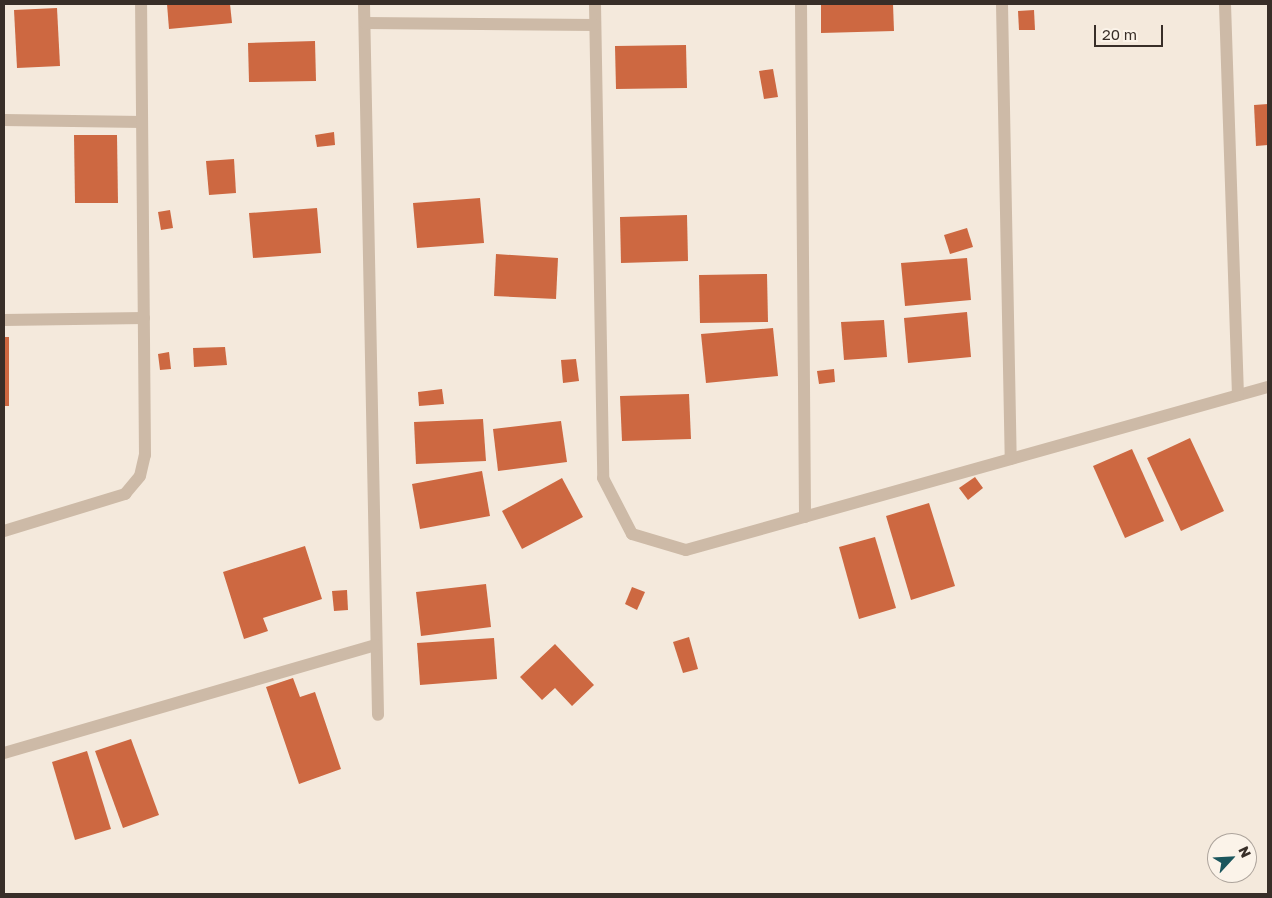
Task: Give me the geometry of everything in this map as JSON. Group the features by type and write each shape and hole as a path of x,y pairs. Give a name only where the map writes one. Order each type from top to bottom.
{"street":[{"path":"4,531 125,494 140,476 145,455 141,4"},
{"path":"364,4 378,715"},
{"path":"594,4 603,478 632,534 686,550 1268,387"},
{"path":"801,4 805,517"},
{"path":"1002,4 1011,459"},
{"path":"1225,4 1238,395"},
{"path":"364,23 595,26"},
{"path":"4,120 142,122"},
{"path":"4,320 144,318"},
{"path":"4,753 376,645"}],"building":[{"path":"167,4 230,4 232,23 169,29"},
{"path":"821,4 893,4 894,31 821,33"},
{"path":"57,8 60,66 17,68 14,10"},
{"path":"1034,10 1035,30 1019,30 1018,11"},
{"path":"315,41 316,81 249,82 248,43"},
{"path":"686,45 687,88 616,89 615,46"},
{"path":"773,69 778,97 764,99 759,71"},
{"path":"1268,104 1268,145 1256,146 1254,105"},
{"path":"334,132 335,145 317,147 315,135"},
{"path":"74,135 117,135 118,203 75,203"},
{"path":"234,159 236,193 209,195 206,161"},
{"path":"480,198 484,243 417,248 413,203"},
{"path":"317,208 321,253 253,258 249,213"},
{"path":"170,210 173,228 161,230 158,212"},
{"path":"687,215 688,261 621,263 620,217"},
{"path":"967,228 973,247 950,254 944,235"},
{"path":"496,254 558,258 556,299 494,296"},
{"path":"967,258 971,300 905,306 901,263"},
{"path":"767,274 768,322 700,323 699,275"},
{"path":"967,312 971,357 908,363 904,318"},
{"path":"884,320 887,357 844,360 841,322"},
{"path":"773,328 778,376 706,383 701,334"},
{"path":"4,337 9,337 9,406 4,406"},
{"path":"225,347 227,365 194,367 193,348"},
{"path":"169,352 171,369 160,370 158,354"},
{"path":"576,359 579,381 563,383 561,360"},
{"path":"834,369 835,382 819,384 817,371"},
{"path":"442,389 444,404 419,406 418,392"},
{"path":"689,394 691,439 622,441 620,396"},
{"path":"483,419 486,461 416,464 414,422"},
{"path":"561,421 567,462 498,471 493,429"},
{"path":"1190,438 1224,511 1181,531 1147,458"},
{"path":"1132,449 1164,521 1125,538 1093,466"},
{"path":"482,471 490,516 420,529 412,484"},
{"path":"975,477 983,488 968,500 959,488"},
{"path":"562,478 583,517 522,549 502,511"},
{"path":"929,503 955,586 911,600 886,516"},
{"path":"875,537 896,608 859,619 839,547"},
{"path":"305,546 322,599 263,618 268,631 244,639 223,572"},
{"path":"486,584 491,627 421,636 416,592"},
{"path":"632,587 645,592 637,610 625,604"},
{"path":"347,590 348,610 334,611 332,591"},
{"path":"689,637 698,669 683,673 673,642"},
{"path":"494,638 497,679 420,685 417,643"},
{"path":"555,644 594,685 572,706 555,688 542,700 520,677"},
{"path":"293,678 300,697 315,692 341,769 299,784 266,687"},
{"path":"131,739 159,815 123,828 95,751"},
{"path":"87,751 111,829 75,840 52,762"}]}
